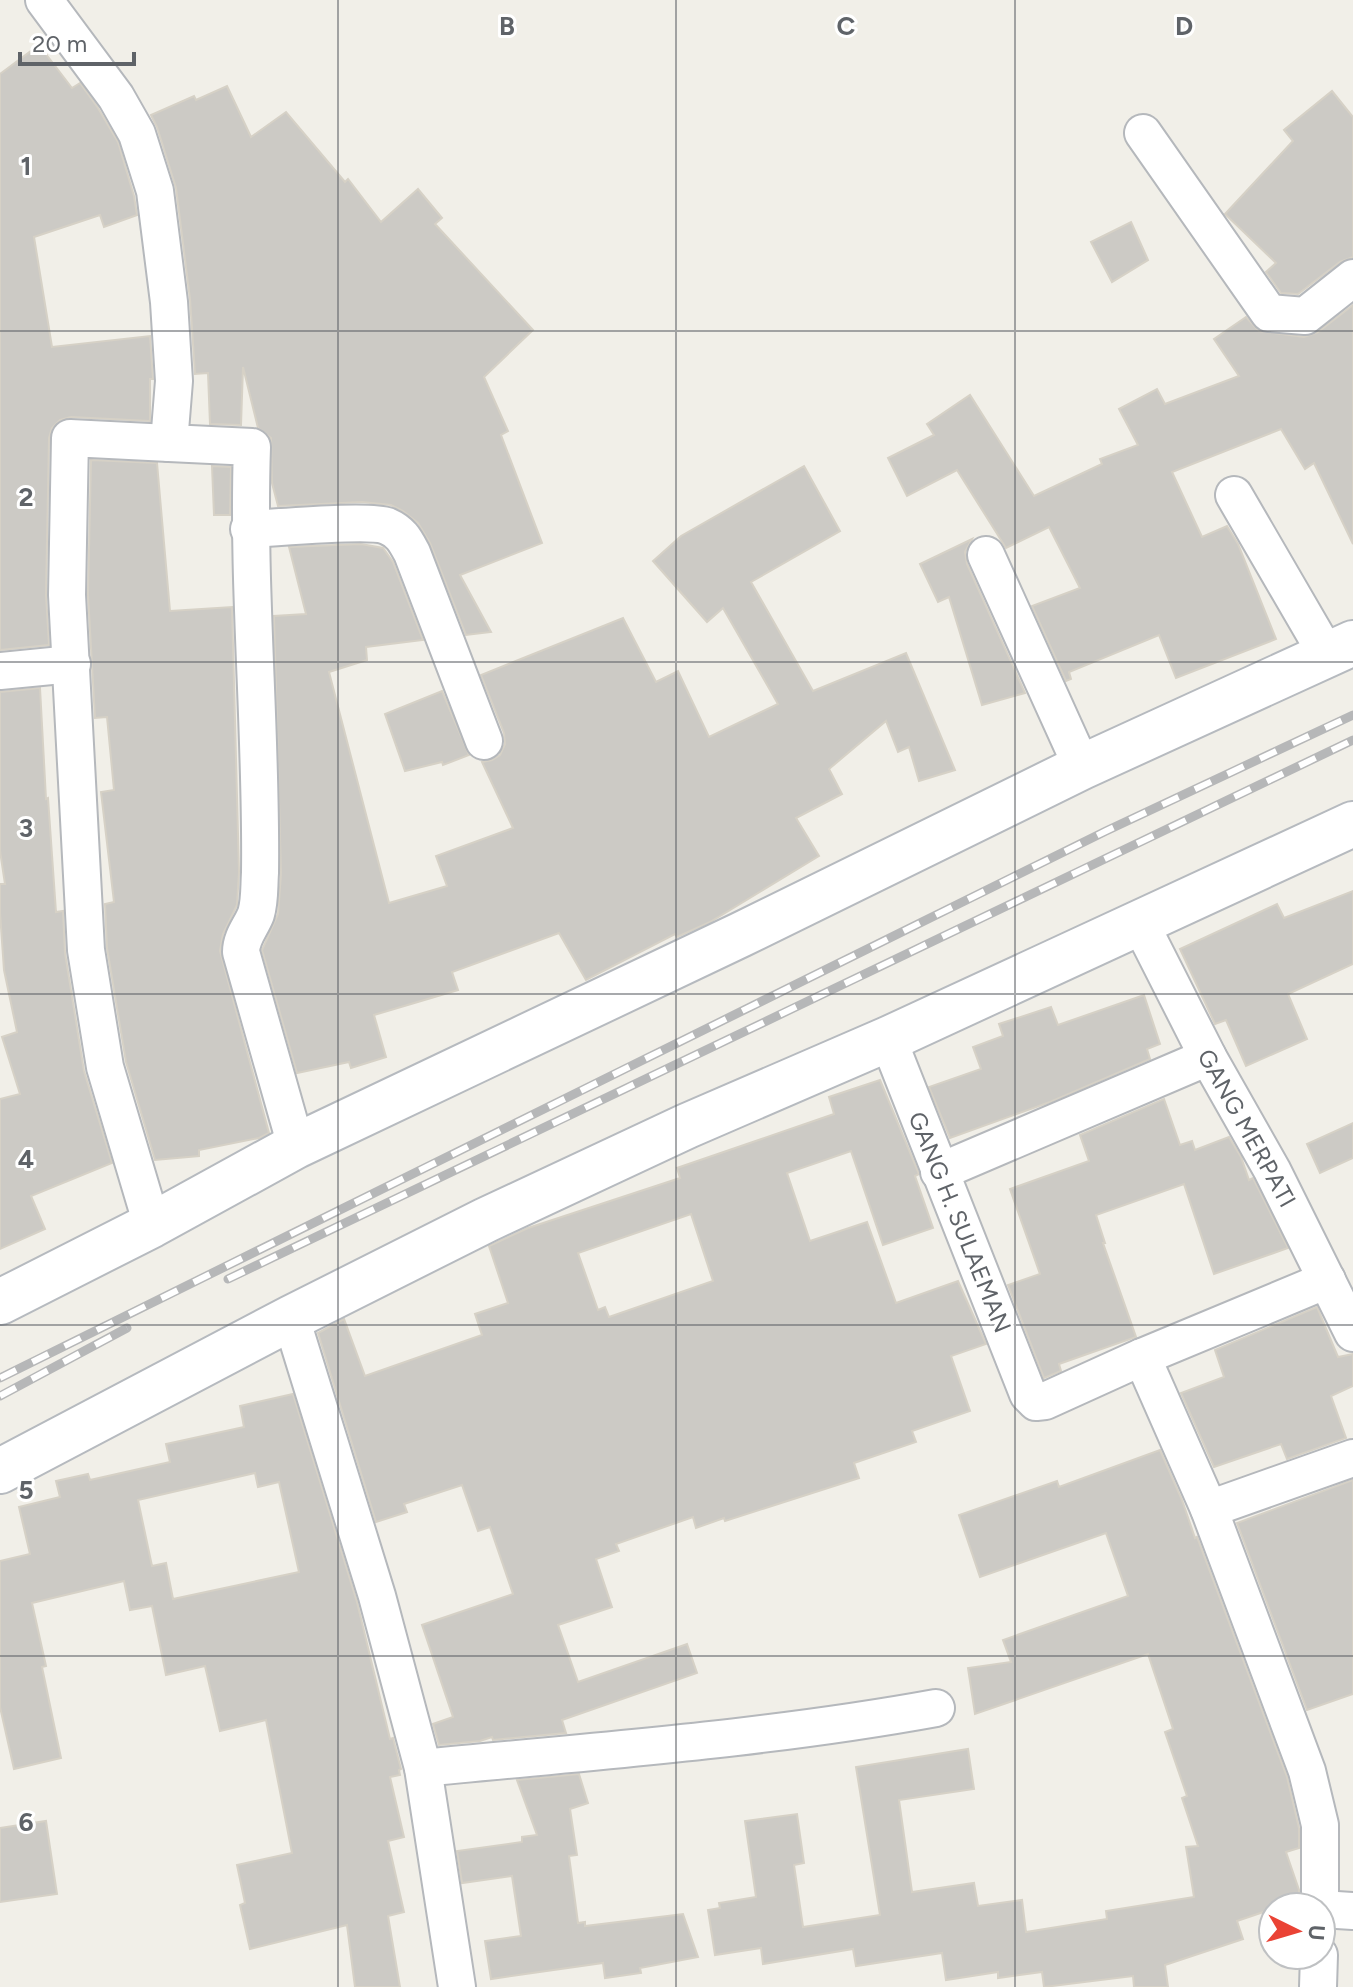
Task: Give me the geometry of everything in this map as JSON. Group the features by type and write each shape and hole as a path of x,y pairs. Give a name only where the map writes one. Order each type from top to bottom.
{"main road":[{"path":"0,1302 152,1225 296,1146 740,935 1082,767 1340,649"},
{"path":"0,1471 291,1318 486,1220 1353,824"}],"street":[{"path":"44,0 116,97 137,134 155,191 174,381 169,443"},
{"path":"1143,133 1269,313 1305,316 1353,278"},
{"path":"152,1225 105,1067 86,950 67,595 70,438 252,447 249,529 257,685 260,873 255,918 241,944 241,952 296,1146"},
{"path":"1234,495 1340,649"},
{"path":"249,529 375,524 384,525 403,536 484,741"},
{"path":"986,555 1082,767"},
{"path":"0,671 72,664"},
{"name":"GANG MERPATI","path":"1140,923 1208,1057 1272,1170 1353,1333"},
{"name":"GANG H. SULAEMAN","path":"888,1039 1028,1394 1036,1402 1045,1401 1142,1357"},
{"path":"939,1172 1208,1057"},
{"path":"1320,1891 1320,1825 1307,1771 1209,1509 1142,1357 1327,1280"},
{"path":"291,1318 377,1596 423,1768 457,1987"},
{"path":"1209,1509 1353,1458"},
{"path":"423,1768 782,1732 936,1708"}],"building":[{"path":"39,45 72,88 80,83 118,142 137,215 104,227 100,215 34,237 52,347 150,336 153,379 150,379 150,421 71,417 60,420 52,428 49,438 46,595 49,645 0,650 0,74"},
{"path":"227,86 251,137 286,112 345,182 348,179 381,222 418,189 442,218 435,224 533,330 484,377 508,431 501,435 542,543 460,575 491,632 466,635 430,543 418,523 403,511 391,505 362,502 278,506 272,483 271,438 258,428 243,367 241,425 210,424 208,373 195,374 190,299 176,188 151,115 194,96 196,100"},
{"path":"1332,91 1353,117 1353,257 1340,262 1298,294 1281,293 1266,272 1276,263 1225,214 1293,141 1284,130"},
{"path":"1131,222 1148,260 1112,282 1091,242"},
{"path":"1353,305 1353,544 1314,463 1305,469 1281,429 1172,472 1202,537 1227,526 1238,544 1276,639 1176,678 1159,635 1069,672 1071,679 1066,681 1032,606 1080,588 1049,527 1006,548 957,470 907,496 888,458 934,435 927,424 970,395 1034,496 1102,464 1100,459 1138,445 1119,409 1157,389 1165,404 1239,376 1214,339 1246,317 1259,331 1304,337 1318,332"},
{"path":"91,460 157,463 170,611 232,607 239,872 237,905 223,934 220,951 269,1133 259,1138 199,1150 199,1156 155,1160 126,1062 107,948 105,904 114,902 101,792 114,790 107,717 95,718 88,595"},
{"path":"212,466 231,467 230,515 214,515"},
{"path":"804,466 840,531 751,582 813,691 906,653 955,770 919,781 909,747 898,752 886,721 829,769 842,794 796,818 819,856 710,922 677,937 675,934 586,980 559,933 452,972 458,990 374,1015 386,1057 351,1068 349,1062 297,1073 262,950 278,914 281,874 274,616 306,614 289,547 361,544 383,548 393,562 423,640 366,647 367,660 329,672 389,903 447,886 436,856 513,828 482,762 500,755 505,744 504,733 481,675 623,618 656,682 678,671 709,737 778,704 723,608 707,622 653,561 681,536"},
{"path":"972,539 965,552 967,564 1025,693 982,705 949,597 938,602 920,564"},
{"path":"40,688 56,912 63,911 65,953 84,1071 112,1163 31,1196 45,1229 0,1249 0,1099 20,1094 2,1037 17,1032 4,970 0,913 0,884 5,884 0,851 0,692"},
{"path":"442,691 469,755 443,765 442,762 405,771 385,714"},
{"path":"1353,891 1353,964 1288,994 1307,1039 1246,1066 1226,1020 1215,1024 1180,949 1277,904 1284,918"},
{"path":"1144,995 1160,1044 1147,1049 1150,1059 1050,1102 950,1138 929,1087 981,1069 973,1047 1003,1036 999,1024 1051,1007 1058,1025"},
{"path":"880,1080 919,1174 915,1176 933,1228 883,1245 851,1151 787,1173 810,1241 867,1222 896,1303 958,1281 986,1344 951,1356 970,1411 912,1431 916,1442 854,1463 859,1478 696,1528 693,1517 616,1544 619,1551 596,1559 612,1607 558,1625 578,1682 687,1644 697,1673 562,1720 566,1733 493,1740 492,1737 439,1745 433,1724 453,1717 422,1625 513,1594 490,1527 478,1531 462,1485 404,1504 407,1512 376,1522 318,1333 344,1319 365,1376 482,1335 475,1314 508,1303 489,1246 528,1228 680,1178 677,1168 834,1114 829,1097","holes":["691,1214 713,1281 609,1317 605,1307 598,1310 578,1253"]},
{"path":"1164,1099 1180,1145 1192,1141 1195,1150 1229,1137 1241,1157 1249,1180 1253,1178 1288,1248 1214,1274 1184,1184 1096,1215 1136,1337 1059,1364 1061,1371 1044,1378 1008,1285 1040,1274 1010,1189 1089,1161 1080,1135"},
{"path":"1353,1123 1353,1158 1320,1173 1307,1144"},
{"path":"1317,1307 1338,1357 1353,1354 1353,1386 1331,1396 1346,1438 1287,1459 1281,1444 1214,1467 1181,1393 1224,1377 1215,1350"},
{"path":"293,1394 357,1602 390,1739 393,1738 401,1769 400,1775 390,1777 404,1837 388,1841 404,1912 388,1916 400,1987 355,1987 347,1925 250,1949 240,1905 245,1903 237,1865 292,1853 266,1720 220,1731 205,1666 166,1675 152,1606 130,1610 124,1581 32,1603 61,1758 14,1769 0,1707 0,1561 30,1554 19,1507 60,1497 56,1481 88,1474 90,1480 170,1462 166,1444 244,1427 240,1406","holes":["255,1473 258,1487 279,1482 299,1572 173,1599 166,1563 152,1566 138,1500"]},
{"path":"1160,1450 1197,1537 1287,1777 1299,1828 1299,1848 1286,1852 1299,1891 1257,1891 1257,1914 1237,1921 1243,1939 1165,1965 1168,1987 1134,1987 1133,1976 1044,1987 1042,1972 998,1978 998,1972 946,1980 942,1953 856,1966 853,1949 763,1964 761,1948 715,1955 708,1910 720,1908 719,1903 756,1897 745,1821 797,1814 804,1863 794,1865 803,1927 880,1915 856,1767 968,1749 974,1789 899,1800 912,1892 974,1883 978,1906 1022,1900 1026,1932 1107,1919 1106,1911 1194,1897 1186,1847 1198,1846 1182,1798 1187,1796 1165,1732 1173,1729 1148,1654 975,1714 968,1668 1011,1662 1003,1640 1128,1596 1106,1533 980,1577 959,1515 1057,1481 1059,1487"},
{"path":"1353,1480 1353,1694 1307,1710 1237,1523"},
{"path":"579,1774 588,1803 570,1809 577,1855 569,1856 578,1923 585,1922 585,1926 683,1914 698,1957 640,1968 641,1973 605,1978 603,1963 491,1979 485,1941 521,1936 512,1876 462,1883 457,1851 522,1842 522,1837 537,1835 517,1780"},
{"path":"46,1821 57,1894 0,1902 0,1828"}],"railway":[{"path":"0,1378 1106,831 1353,715"},
{"path":"228,1279 1353,740"},
{"path":"0,1396 127,1328"}]}
